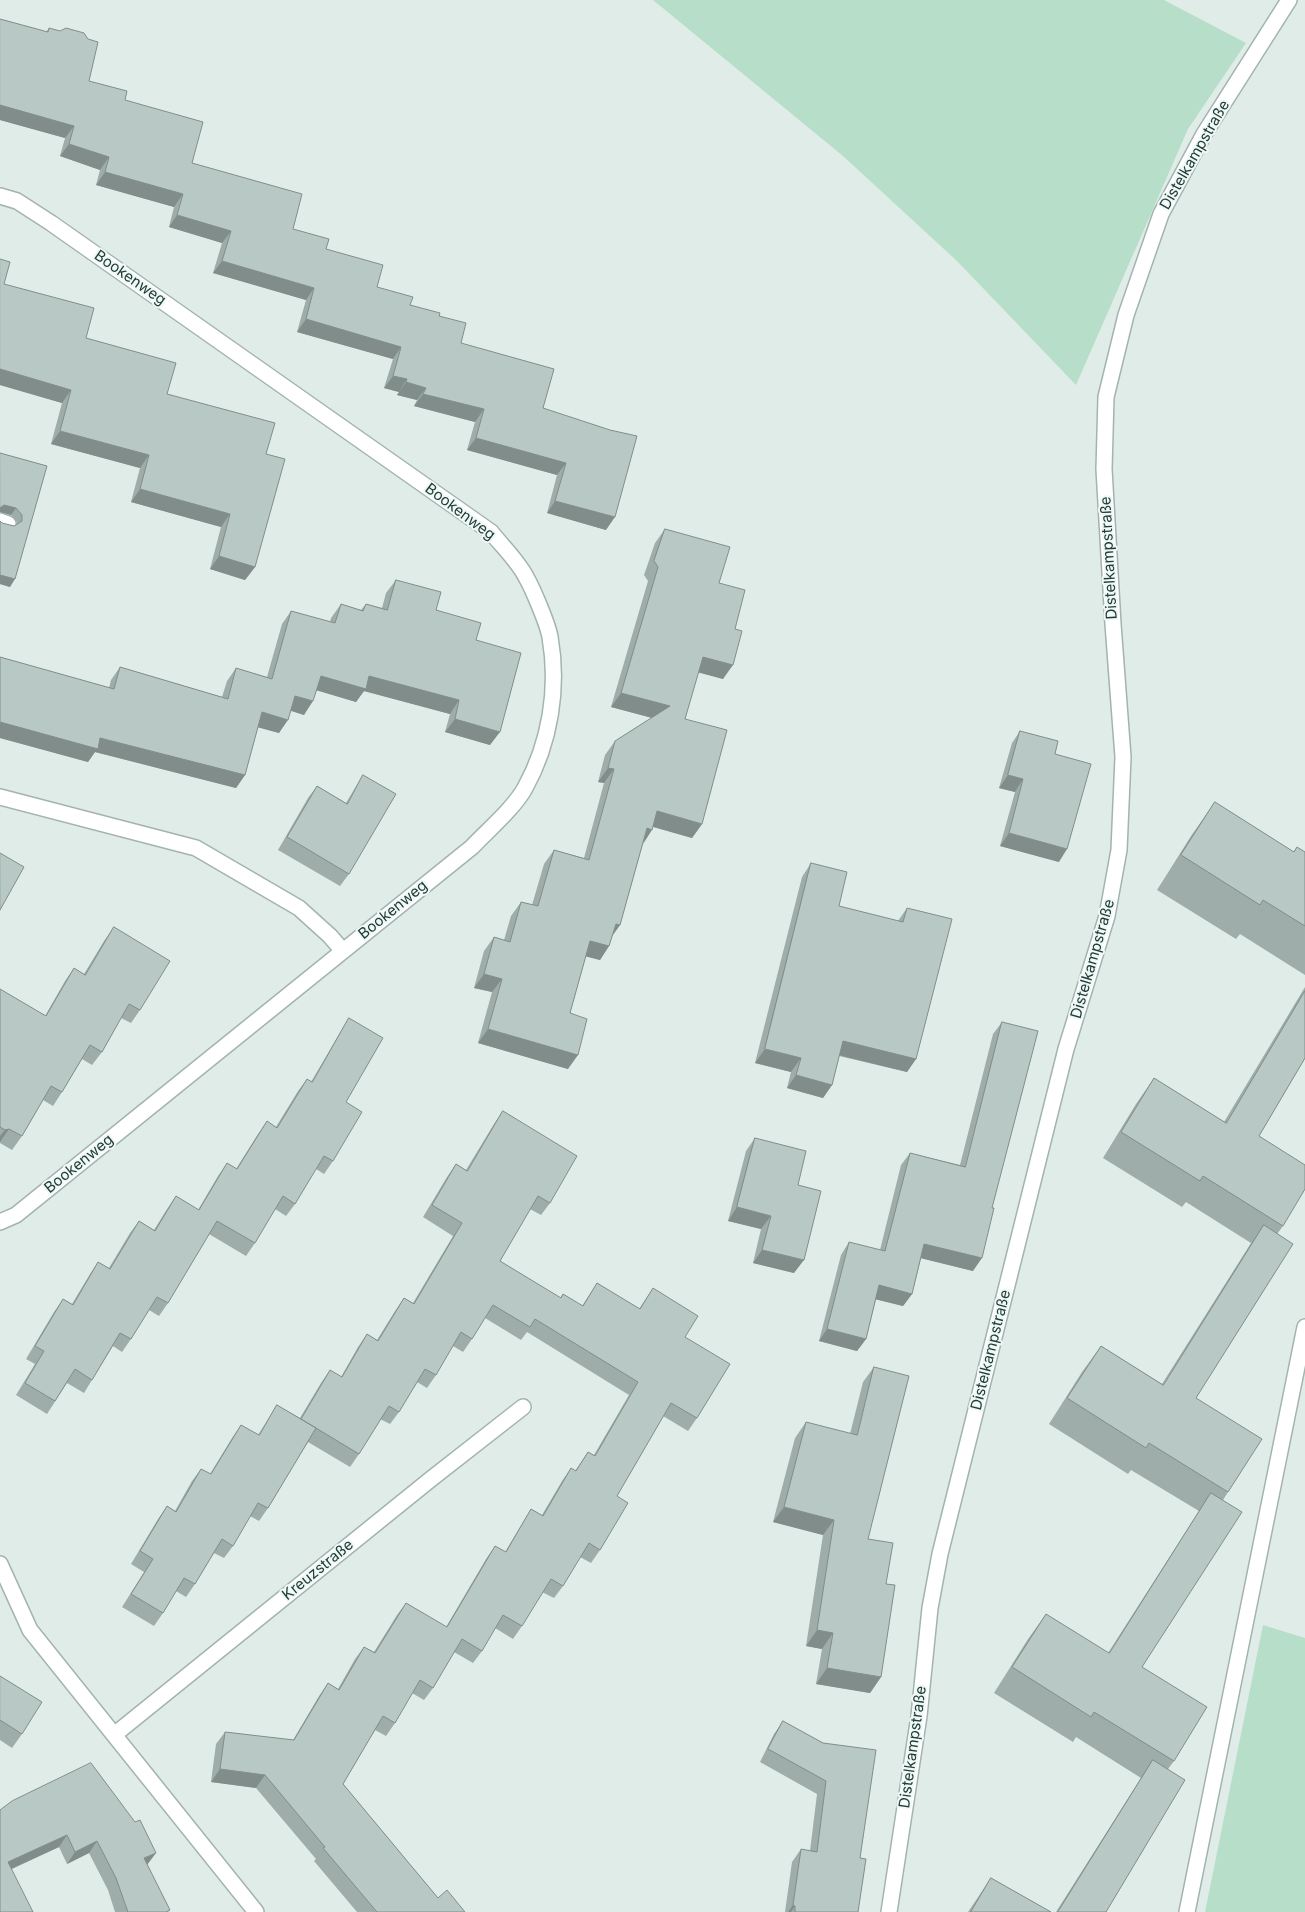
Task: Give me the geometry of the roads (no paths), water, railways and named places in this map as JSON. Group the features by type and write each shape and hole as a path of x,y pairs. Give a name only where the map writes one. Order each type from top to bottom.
{"street":[{"name":"Distelkampstraße","path":"889,1912 919,1716 930,1608 940,1554 1066,1049 1108,916 1119,850 1123,758 1104,469 1106,397 1126,314 1161,214 1204,134 1289,0"},
{"name":"Bookenweg","path":"0,196 16,201 51,223 491,532 526,576 550,636 553,679 550,724 539,757 525,789 499,820 472,847 16,1215 0,1222"},
{"path":"0,797 196,848 299,908 330,936 343,951"},
{"path":"1187,1912 1305,1327"},
{"name":"Kreuzstraße","path":"114,1735 431,1479 524,1407"},
{"path":"0,1564 30,1630 256,1912"}]}
